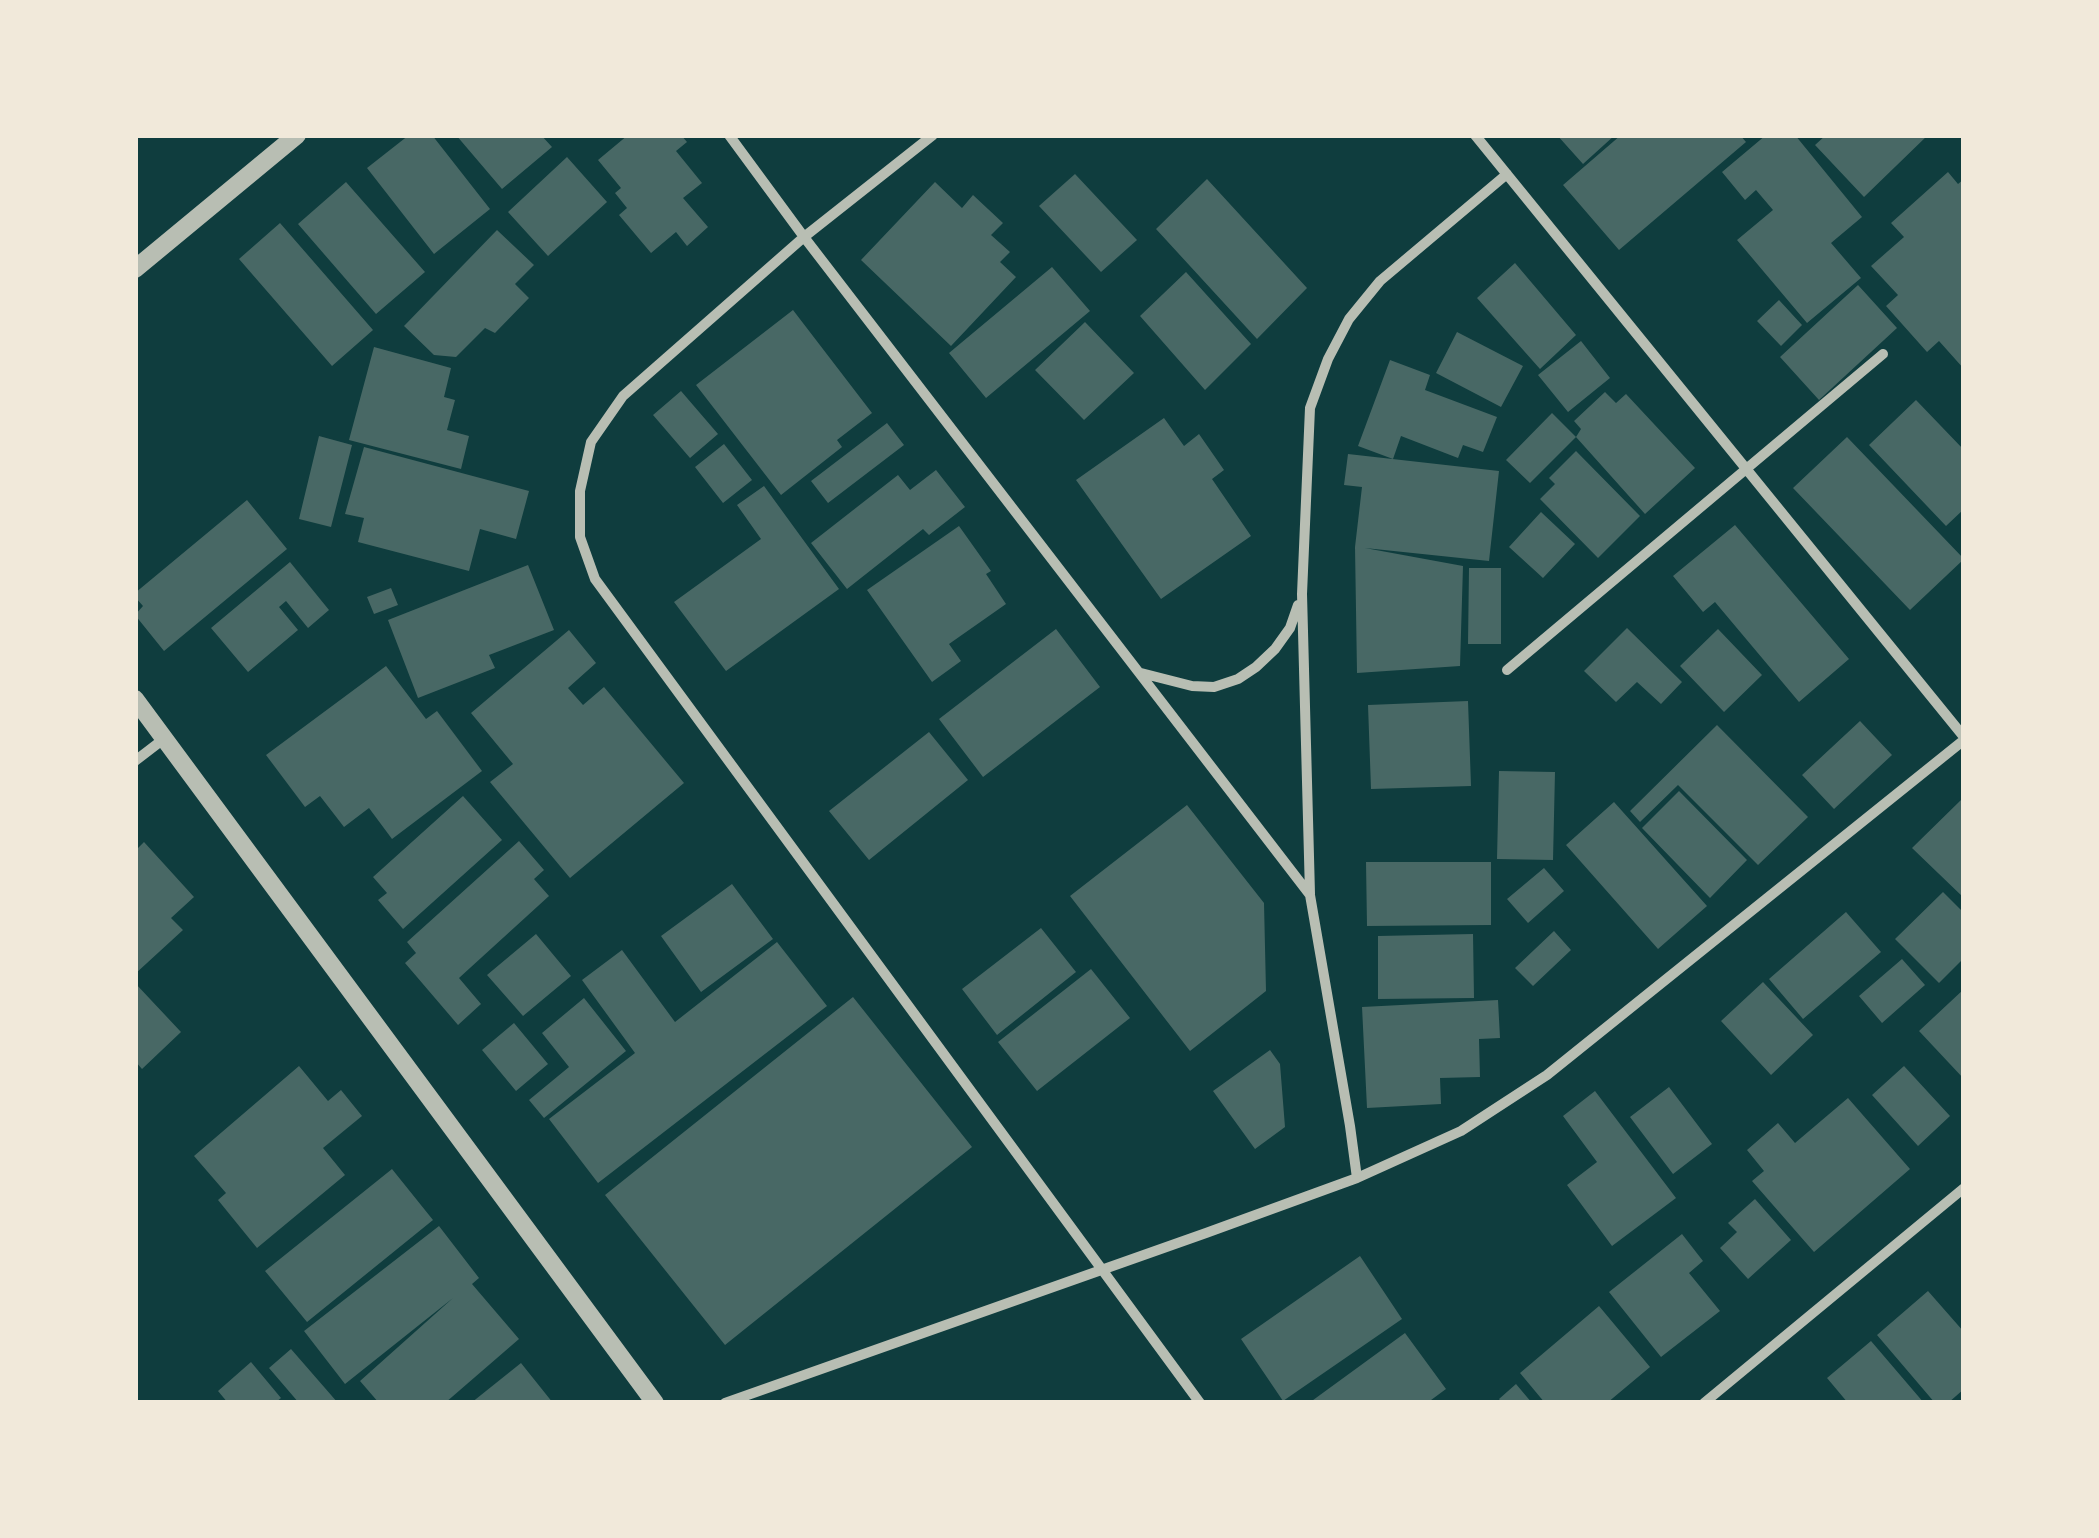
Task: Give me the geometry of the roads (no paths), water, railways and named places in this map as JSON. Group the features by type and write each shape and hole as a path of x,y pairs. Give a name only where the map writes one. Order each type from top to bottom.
{"street":[{"path":"135,269 297,135"},
{"path":"729,135 1310,894"},
{"path":"933,135 804,237 622,396 592,442 580,491 580,537 595,579 1200,1403"},
{"path":"726,1403 1356,1178 1461,1131 1547,1075 1964,738 1475,135"},
{"path":"1356,1178 1310,894 1302,594 1310,408 1328,359 1349,319 1380,281 1507,174"},
{"path":"1507,670 1883,354"},
{"path":"1141,673 1192,686 1214,687 1238,679 1275,649 1290,628 1302,594"},
{"path":"135,699 655,1403"},
{"path":"135,761 165,738"},
{"path":"1704,1403 1964,1188"}]}
